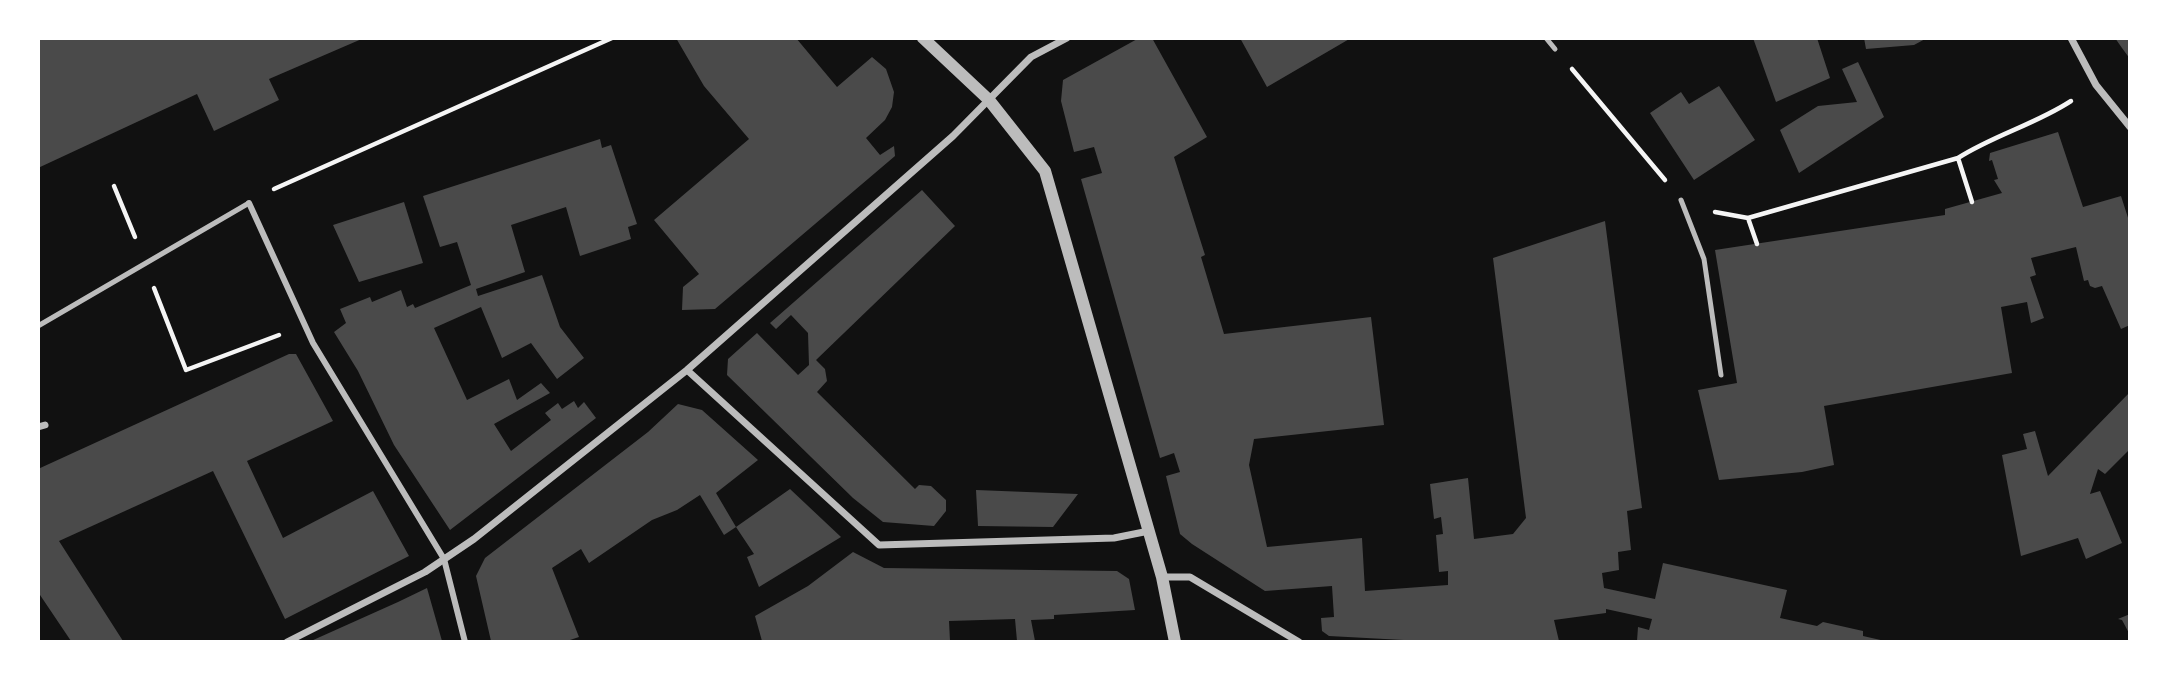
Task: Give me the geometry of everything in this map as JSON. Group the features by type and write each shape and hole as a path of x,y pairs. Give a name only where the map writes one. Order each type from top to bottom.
{"street":[{"path":"923,38 989,100 1045,171 1162,578 1175,642"},
{"path":"287,642 444,559 687,370 943,145 1031,57 1066,38"},
{"path":"2071,38 2096,85 2130,127"},
{"path":"249,203 304,325 444,559 465,642"},
{"path":"687,370 879,545 1114,538 1149,531"},
{"path":"1162,578 1190,578 1299,642"}],"lane":[{"path":"1546,38 1555,49"},
{"path":"1681,200 1704,259 1721,375"},
{"path":"38,326 249,203"}],"path":[{"path":"249,203 612,38"},
{"path":"1555,49 1681,200 1714,212 1748,218 1958,158 1980,144 2048,116 2096,85"},
{"path":"1958,158 1972,202"},
{"path":"114,186 186,370 304,325"},
{"path":"1748,218 1757,244"}],"building":[{"path":"38,38 364,38 269,79 279,100 214,131 197,94 38,168"},
{"path":"676,38 796,38 837,87 872,57 886,69 894,92 892,107 885,120 866,138 880,155 894,146 895,156 715,309 682,310 683,287 699,274 654,220 749,139 704,86"},
{"path":"1139,38 1152,38 1207,137 1174,157 1205,255 1201,257 1224,334 1371,317 1384,425 1254,439 1249,465 1267,547 1362,538 1365,591 1448,585 1448,571 1439,572 1436,535 1443,534 1441,517 1434,519 1430,484 1468,478 1474,539 1513,534 1526,518 1493,258 1605,221 1642,508 1627,511 1631,550 1618,552 1619,570 1602,573 1604,588 1655,599 1663,563 1787,590 1780,618 1817,626 1823,622 1863,631 1863,636 1885,641 1637,641 1638,627 1649,630 1652,619 1606,609 1606,613 1554,620 1559,641 1422,641 1329,636 1322,631 1321,618 1334,617 1332,586 1265,591 1192,544 1180,534 1166,476 1180,472 1174,453 1160,458 1081,179 1102,173 1094,147 1074,152 1061,101 1063,80"},
{"path":"1240,38 1351,38 1267,87"},
{"path":"1753,38 1817,38 1830,78 1776,102"},
{"path":"1864,38 1927,38 1914,45 1866,49"},
{"path":"2115,38 2130,38 2130,59 2122,48"},
{"path":"1858,62 1884,117 1799,173 1780,130 1818,106 1857,102 1842,69"},
{"path":"1719,86 1755,140 1694,180 1650,113 1681,92 1689,104"},
{"path":"2058,132 2083,207 2121,196 2130,224 2130,325 2121,329 2102,286 2095,288 2090,286 2088,280 2084,281 2076,247 2031,258 2036,275 2030,277 2044,318 2031,323 2027,302 2001,307 2012,373 1824,406 1834,465 1802,472 1719,480 1698,390 1737,383 1715,250 1945,215 1945,209 2002,193 1994,180 1998,179 1992,160 1989,161 1990,153"},
{"path":"600,139 602,148 611,145 637,224 628,227 631,239 580,256 566,207 511,225 525,272 476,289 478,296 542,275 560,327 584,358 557,379 531,343 502,358 481,307 434,328 467,400 509,379 517,400 541,383 550,393 494,424 511,451 551,420 545,413 558,403 562,409 574,401 578,408 584,402 596,418 450,530 394,445 358,371 334,332 346,323 340,309 370,297 372,302 401,290 407,307 413,304 415,308 471,285 457,242 440,247 423,196"},
{"path":"922,190 955,226 816,360 825,369 827,381 817,392 915,489 919,485 931,486 946,500 946,511 934,526 883,522 853,498 727,375 728,359 757,333 798,375 809,365 808,333 791,315 776,329 770,323"},
{"path":"404,202 423,263 359,282 333,225"},
{"path":"289,354 296,354 333,421 247,461 283,538 373,491 409,556 285,619 213,471 59,541 123,641 71,641 38,592 38,469"},
{"path":"2130,392 2130,449 2105,474 2098,469 2090,494 2100,491 2122,543 2086,559 2078,538 2021,556 2002,455 2027,449 2023,434 2035,431 2048,476"},
{"path":"678,404 702,410 758,460 716,493 736,527 724,535 700,495 677,510 652,520 589,563 581,549 552,568 579,637 567,641 491,641 476,576 485,558 648,432"},
{"path":"790,489 841,537 759,587 747,557 754,554 736,527"},
{"path":"976,490 1078,494 1053,527 978,526"},
{"path":"853,552 884,568 1117,571 1129,579 1135,610 1054,615 1054,619 1031,620 1035,641 1017,641 1015,619 949,621 950,641 762,641 755,616 808,586"},
{"path":"427,588 442,641 311,641 398,602"},
{"path":"2130,614 2130,635 2122,620 2118,619"}]}
